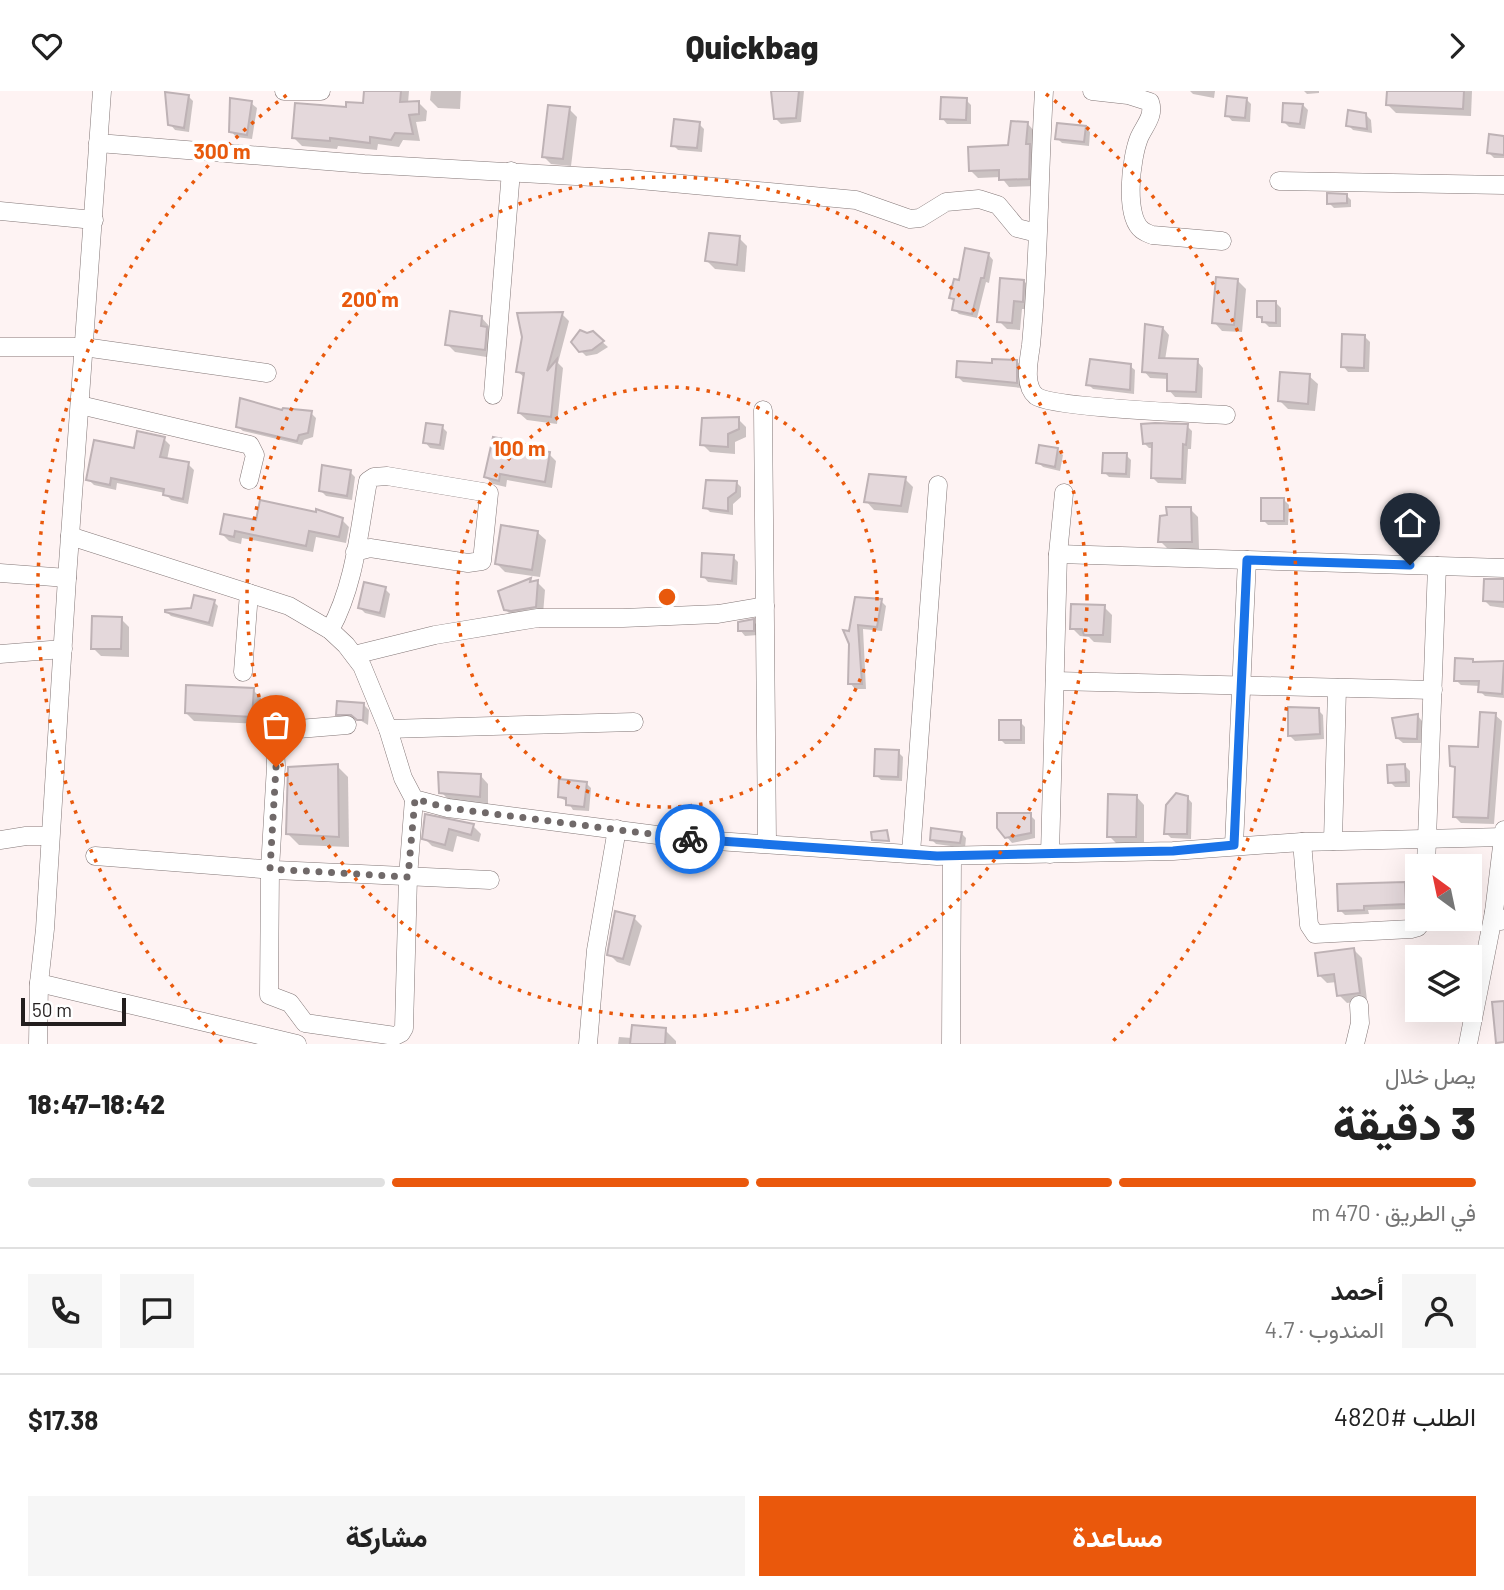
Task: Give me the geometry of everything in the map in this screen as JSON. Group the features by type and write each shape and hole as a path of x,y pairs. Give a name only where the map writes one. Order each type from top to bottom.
{"street":[{"path":"38,1044 39,983 45,929 102,91"},
{"path":"284,91 321,91"},
{"path":"1044,91 1029,385 1035,395 1044,400 1226,415"},
{"path":"1092,91 1128,95 1150,102 1151,115 1139,139 1132,174 1132,211 1142,231 1152,235 1222,241"},
{"path":"99,143 364,164 511,171 856,200 910,219 920,218 946,202 979,199 998,205 1017,228 1037,233"},
{"path":"493,395 511,171"},
{"path":"1279,181 1504,185"},
{"path":"0,211 94,221"},
{"path":"0,347 84,347 267,373"},
{"path":"80,405 250,445 255,455 249,480"},
{"path":"763,410 767,842"},
{"path":"330,629 346,600 368,481 374,477 387,476 489,493 482,561 468,563 370,548 355,552"},
{"path":"911,853 939,485"},
{"path":"1050,854 1058,554 1064,493"},
{"path":"70,536 289,607 330,629 362,666 388,729 403,778 415,799 408,877 404,1028 395,1037 305,1023 290,1003 269,995 270,869 276,767 274,731 347,725"},
{"path":"1058,554 1504,568"},
{"path":"1234,845 1247,560"},
{"path":"1427,854 1437,566"},
{"path":"0,573 67,578"},
{"path":"243,672 249,593"},
{"path":"354,655 435,635 538,618 718,614 765,606"},
{"path":"0,654 63,649"},
{"path":"1055,681 1433,690"},
{"path":"1333,841 1337,688"},
{"path":"388,729 634,722"},
{"path":"415,799 448,808 688,839 952,856 1173,851 1302,842 1503,837"},
{"path":"588,1044 596,950 617,829"},
{"path":"1468,1044 1499,917 1504,830"},
{"path":"0,840 50,836"},
{"path":"1302,842 1309,925 1315,935 1405,929"},
{"path":"95,856 270,869 490,880"},
{"path":"951,1044 952,856"},
{"path":"39,983 297,1044"},
{"path":"1354,1044 1360,1023 1359,1005"}],"building":[{"path":"364,91 401,91 400,102 419,101 419,114 409,115 413,134 395,133 391,140 370,137 370,143 330,138 330,141 292,138 295,103 346,107 346,102 363,103"},
{"path":"771,91 799,91 796,118 774,119"},
{"path":"1387,91 1464,91 1463,109 1386,105"},
{"path":"165,92 189,95 184,128 168,125"},
{"path":"1227,96 1247,98 1245,118 1225,116"},
{"path":"941,97 967,98 966,120 940,119"},
{"path":"230,98 252,101 247,135 229,132"},
{"path":"1283,103 1303,104 1300,124 1282,122"},
{"path":"548,105 570,107 563,159 542,157"},
{"path":"1348,110 1366,113 1367,129 1346,126"},
{"path":"674,119 700,122 697,148 671,146"},
{"path":"1011,121 1028,122 1026,144 1030,144 1029,179 999,180 999,170 969,171 968,147 1008,145"},
{"path":"1057,123 1086,126 1084,142 1055,139"},
{"path":"1489,134 1504,136 1504,155 1487,153"},
{"path":"1327,193 1347,194 1347,203 1327,204"},
{"path":"709,233 740,236 737,265 705,261"},
{"path":"965,248 989,253 972,314 952,310 954,299 949,298 954,279 959,280"},
{"path":"1216,277 1238,279 1234,325 1212,323"},
{"path":"1000,278 1024,280 1023,302 1014,301 1012,323 997,322"},
{"path":"1257,301 1276,301 1276,323 1262,322 1262,317 1257,317"},
{"path":"450,311 482,316 481,326 487,327 485,350 445,345"},
{"path":"563,312 547,371 557,359 551,417 518,413 524,373 516,372 522,337 517,313"},
{"path":"1145,324 1163,327 1159,358 1198,359 1196,392 1167,391 1167,374 1142,372"},
{"path":"580,330 587,333 593,331 604,341 592,350 579,352 571,342"},
{"path":"1342,334 1365,335 1364,368 1341,367"},
{"path":"992,359 1017,360 1017,383 956,377 957,361 992,363"},
{"path":"1090,359 1131,364 1130,390 1086,385"},
{"path":"1280,372 1310,374 1308,404 1278,401"},
{"path":"240,398 282,410 312,411 308,433 299,435 297,441 236,427"},
{"path":"739,417 739,429 728,434 728,447 700,445 702,418"},
{"path":"426,423 443,425 440,445 423,443"},
{"path":"1141,424 1188,424 1186,445 1183,444 1182,479 1151,478 1152,443 1143,444"},
{"path":"137,431 165,437 160,457 189,462 183,499 163,495 164,489 111,478 110,485 86,480 94,440 134,448"},
{"path":"493,437 509,440 507,445 550,452 545,482 500,474 499,481 484,477"},
{"path":"1039,445 1058,448 1055,467 1036,463"},
{"path":"1103,453 1127,453 1126,474 1102,473"},
{"path":"322,465 351,470 347,496 319,491"},
{"path":"869,474 906,477 901,506 864,502"},
{"path":"706,480 737,481 736,492 728,498 728,511 703,508"},
{"path":"1261,498 1284,498 1284,521 1261,521"},
{"path":"260,500 316,512 316,509 343,518 339,537 309,531 306,546 235,531 234,537 220,534 224,514 256,520"},
{"path":"1166,507 1191,507 1192,542 1158,542 1160,516 1167,515"},
{"path":"501,525 538,531 532,570 495,564"},
{"path":"702,553 734,555 732,581 701,577"},
{"path":"531,578 530,582 538,580 536,607 504,610 498,591"},
{"path":"1484,579 1504,579 1504,602 1483,601"},
{"path":"364,582 386,587 380,613 358,608"},
{"path":"194,595 215,600 209,623 165,612 191,608"},
{"path":"855,597 882,599 877,627 858,625 862,684 848,684 849,644 843,630 849,631"},
{"path":"1071,604 1105,605 1103,635 1084,635 1082,629 1070,629"},
{"path":"92,616 122,617 121,649 91,649"},
{"path":"754,619 754,631 738,631 738,622"},
{"path":"1455,658 1473,659 1473,662 1504,661 1502,694 1478,692 1479,681 1454,681"},
{"path":"186,685 254,688 252,717 185,713"},
{"path":"337,701 364,703 363,720 357,720 351,715 336,715"},
{"path":"1288,707 1319,708 1320,734 1288,736"},
{"path":"1480,712 1496,713 1488,818 1453,817 1455,767 1450,766 1449,746 1478,747"},
{"path":"1418,714 1417,739 1396,738 1392,718"},
{"path":"999,720 1021,720 1021,740 999,740"},
{"path":"875,749 899,750 898,777 874,776"},
{"path":"338,764 339,837 286,834 288,767"},
{"path":"1405,764 1406,782 1388,783 1387,765"},
{"path":"438,772 481,774 480,797 439,793"},
{"path":"559,779 587,782 584,807 566,805 566,798 558,797"},
{"path":"1176,793 1188,796 1187,834 1164,834 1166,805"},
{"path":"1108,794 1137,795 1136,837 1107,837"},
{"path":"997,813 1031,813 1031,833 1005,838 997,828"},
{"path":"425,814 474,824 471,835 449,829 445,845 422,839"},
{"path":"931,828 962,832 960,843 930,840"},
{"path":"887,830 889,841 872,840 871,832"},
{"path":"1405,882 1405,904 1364,906 1364,910 1338,911 1337,884"},
{"path":"615,911 635,916 623,959 607,955"},
{"path":"1354,948 1360,993 1337,996 1334,974 1318,976 1315,953"},
{"path":"1504,1001 1504,1042 1496,1043 1492,1002"},
{"path":"632,1025 666,1028 665,1044 630,1044"}],"way so far":[{"path":"276,767 270,869 408,877 415,799 448,808 690,839"}],"route":[{"path":"690,839 767,842 937,856 1173,851 1234,845 1247,560 1410,565"}]}
